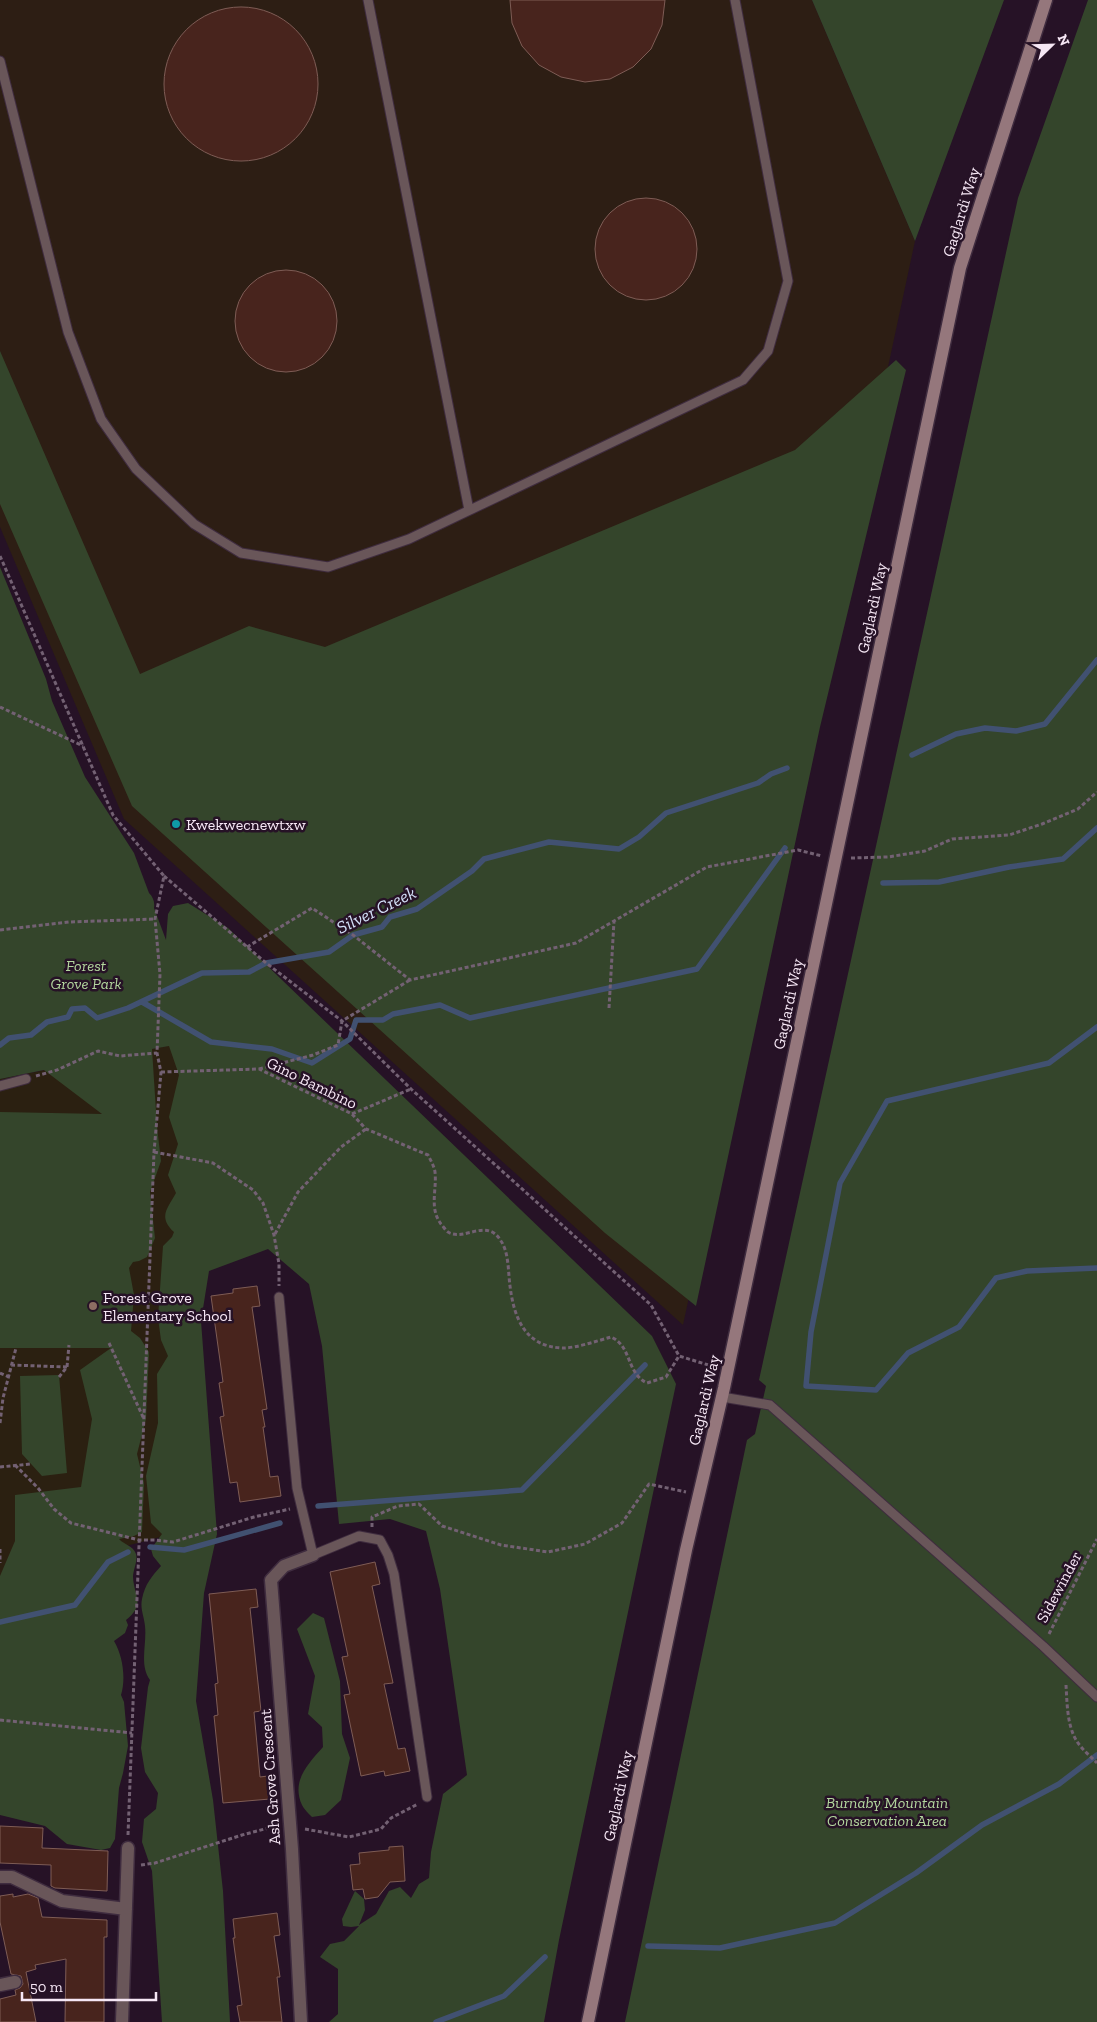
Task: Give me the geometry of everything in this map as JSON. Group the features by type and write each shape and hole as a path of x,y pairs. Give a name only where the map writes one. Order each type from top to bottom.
{"main road":[{"name":"Gaglardi Way","path":"588,2022 698,1495 722,1397 960,268 1046,0"}],"street":[{"name":"Ash Grove Crescent","path":"301,2022 292,1849 271,1580 284,1566 312,1555"},
{"path":"122,2022 128,1848"},
{"path":"0,1877 12,1877 62,1901 126,1909"},
{"path":"0,1985 15,1982"}],"lane":[{"path":"368,0 469,510"},
{"path":"0,61 68,332 100,419 136,469 194,524 241,553 328,567 409,539 742,380 768,351 788,281 735,0"},
{"path":"0,1086 26,1079"},
{"path":"279,1297 297,1488 312,1555"},
{"path":"722,1397 770,1405 1043,1646 1097,1697"},
{"name":"Ash Grove Crescent","path":"312,1555 359,1536 373,1539"},
{"path":"373,1539 380,1540 388,1555 394,1574 427,1797"}],"path":[{"path":"0,556 113,815 164,876 247,947 342,1021 411,1089 651,1305 679,1356 727,1370"},
{"path":"0,707 82,746"},
{"path":"259,1069 314,1055 338,1045 342,1021 410,980 576,943 707,867 798,850 836,858 888,857 925,851 952,839 1009,835 1078,809 1097,792"},
{"path":"128,1848 154,1152 161,1072 158,1053 160,974 155,919 164,876"},
{"path":"247,947 312,908 353,935 410,980"},
{"path":"0,930 69,922 155,919"},
{"path":"609,1008 614,921"},
{"path":"26,1079 57,1070 98,1051 120,1056 158,1053"},
{"name":"Gino Bambino","path":"161,1072 259,1069 352,1114 366,1129 428,1155 433,1163 435,1174 432,1198 437,1218 448,1232 456,1234 481,1229 492,1232 501,1240 506,1255 513,1307 524,1331 541,1344 563,1348 611,1337 618,1340 625,1350 631,1368 640,1380 647,1383 666,1377 679,1356"},
{"path":"352,1114 411,1089"},
{"path":"274,1235 298,1192 341,1147 366,1129"},
{"path":"154,1152 213,1163 253,1190 263,1203 274,1235 279,1284"},
{"path":"109,1343 143,1418"},
{"path":"59,1377 67,1368 69,1345"},
{"path":"0,1423 3,1398 16,1348"},
{"path":"11,1365 67,1368"},
{"path":"0,1373 8,1377"},
{"path":"0,1466 31,1464"},
{"path":"15,1465 38,1488 54,1509 71,1523 139,1540 173,1542 254,1517 302,1506"},
{"path":"373,1539 372,1516 398,1506 418,1504 442,1526 500,1545 548,1552 585,1544 622,1523 649,1484 698,1495"},
{"name":"Sidewinder","path":"1043,1646 1097,1539"},
{"path":"0,1549 0,1563"},
{"path":"1065,1667 1067,1706 1074,1736 1083,1749 1097,1763"},
{"path":"0,1720 132,1733"},
{"path":"298,1828 349,1837 381,1829 391,1818 417,1805 427,1797"},
{"path":"127,1871 276,1825"}],"shaded area":[{"path":"0,0 812,0 915,241 683,1325 124,819 0,527"},
{"name":"Forest Grove Elementary School","path":"202,1039 172,1534 0,1579 0,1079"}],"green space":[{"path":"812,0 1004,0 915,241"},
{"name":"Burnaby Mountain Conservation Area","path":"1088,0 1097,0 1097,2022 625,2022 747,1440 755,1434 766,1386 759,1380 1018,198"},
{"path":"0,351 140,674 249,626 325,647 795,450 896,360 906,370 820,727 696,1306 605,1233 132,806 0,504"},
{"name":"Forest Grove Park","path":"0,567 46,679 52,701 85,777 134,853 149,893 152,896 154,908 166,940 168,914 173,906 188,903 228,928 652,1336 676,1384 559,1940 544,2022 329,2022 338,2014 338,1969 320,1957 330,1944 344,1941 359,1926 343,1926 342,1919 355,1891 364,1899 365,1910 359,1925 376,1914 389,1891 400,1887 411,1898 419,1884 429,1878 431,1852 443,1794 467,1775 440,1589 426,1531 390,1519 339,1524 322,1346 309,1284 268,1249 209,1271 201,1321 217,1534 204,1593 196,1701 213,1800 223,1891 230,2022 162,2022 152,1871 142,1842 144,1819 156,1809 158,1793 145,1772 141,1748 150,1680 144,1661 145,1626 141,1606 147,1585 161,1566 153,1556 151,1549 162,1534 151,1523 146,1476 158,1423 157,1374 168,1356 161,1340 158,1318 163,1246 172,1237 174,1232 166,1222 165,1217 167,1208 176,1193 168,1175 178,1144 169,1117 179,1075 169,1046 152,1049 161,1161 150,1192 155,1238 147,1257 133,1262 129,1268 134,1295 131,1331 140,1338 149,1352 146,1419 137,1454 144,1483 142,1532 119,1539 133,1549 136,1554 133,1577 137,1605 136,1609 126,1620 128,1625 125,1633 114,1641 120,1654 123,1668 123,1689 121,1695 124,1702 128,1746 119,1788 115,1839 110,1848 101,1850 67,1844 45,1826 0,1815 0,1576 15,1541 15,1495 81,1487 92,1419 80,1370 111,1348 0,1348 0,1112 102,1114 44,1070 0,1079"},
{"path":"59,1375 67,1473 42,1476 22,1454 20,1376"},
{"path":"313,1613 324,1618 340,1681 342,1734 350,1758 341,1800 325,1815 312,1817 302,1805 299,1788 307,1766 323,1747 322,1727 308,1714 315,1676 297,1629"}],"building":[{"path":"510,0 665,0 662,25 651,49 633,67 610,79 585,82 561,77 539,65 522,46 512,23"},
{"path":"241,7 256,8 271,13 296,29 312,54 317,69 317,99 312,114 296,139 271,155 256,160 241,161 226,160 211,155 186,139 170,114 165,99 164,84 165,69 170,54 186,29 211,13 226,8"},
{"path":"646,198 666,202 682,213 693,229 697,249 693,269 682,285 666,296 646,300 626,296 610,285 599,269 595,249 599,229 610,213 626,202"},
{"path":"286,270 306,274 322,285 333,301 337,321 333,341 322,357 306,368 286,372 266,368 250,357 239,341 235,321 239,301 250,285 266,274"},
{"path":"257,1286 260,1306 252,1307 267,1409 262,1410 265,1427 263,1427 270,1477 278,1476 281,1496 240,1502 237,1482 230,1483 220,1417 224,1416 219,1383 223,1382 211,1296 233,1293 233,1289"},
{"path":"375,1562 380,1584 372,1586 393,1683 384,1684 398,1749 405,1748 410,1771 385,1776 384,1771 361,1776 344,1695 350,1694 342,1657 348,1656 330,1572"},
{"path":"256,1589 258,1607 250,1608 261,1711 254,1712 260,1777 268,1776 270,1799 223,1803 214,1716 218,1715 215,1684 218,1683 209,1594"},
{"path":"0,1826 43,1828 42,1848 108,1851 107,1891 55,1888 51,1886 51,1865 0,1863"},
{"path":"403,1846 405,1881 390,1882 378,1897 365,1899 363,1889 353,1890 350,1865 360,1864 359,1853 389,1850 389,1847"},
{"path":"13,1894 13,1897 28,1894 38,1898 42,1917 107,1920 107,1937 104,1937 104,2022 65,2022 66,1959 35,1965 36,1969 26,1972 36,2022 0,2022 0,1999 16,1995 15,1990 23,1984 21,1976 11,1974 0,1922 0,1896"},
{"path":"277,1913 280,1935 274,1936 280,1977 277,1977 282,2022 240,2022 237,2006 242,2005 233,1938 235,1938 233,1919"}],"waterway":[{"path":"912,755 956,734 985,728 1016,731 1045,724 1097,660"},
{"name":"Silver Creek","path":"0,1045 9,1038 31,1035 47,1022 68,1017 72,1009 85,1008 97,1018 128,1008 202,973 249,972 266,963 329,952 353,935 382,927 390,917 417,909 472,871 484,859 549,842 619,849 639,837 666,813 758,783 771,774 787,768"},
{"path":"883,883 939,882 1009,867 1063,859 1097,828"},
{"path":"142,1002 211,1042 272,1049 312,1063 350,1039 356,1020 383,1020 393,1014 440,1005 470,1018 697,969 785,848"},
{"path":"1097,1027 1049,1063 887,1101 840,1183 811,1332 806,1386 876,1390 908,1353 959,1327 996,1278 1027,1271 1097,1268"},
{"path":"318,1506 522,1490 645,1365"},
{"path":"150,1547 184,1550 280,1523"},
{"path":"0,1622 75,1605 108,1562 128,1552"},
{"path":"648,1946 720,1948 835,1923 916,1873 982,1825 1059,1784 1097,1755"},
{"path":"436,2022 504,1996 545,1957"}],"place":[{"name":"Kwekwecnewtxw","path":"176,824"},
{"name":"Forest Grove Elementary School","path":"93,1306"}]}
